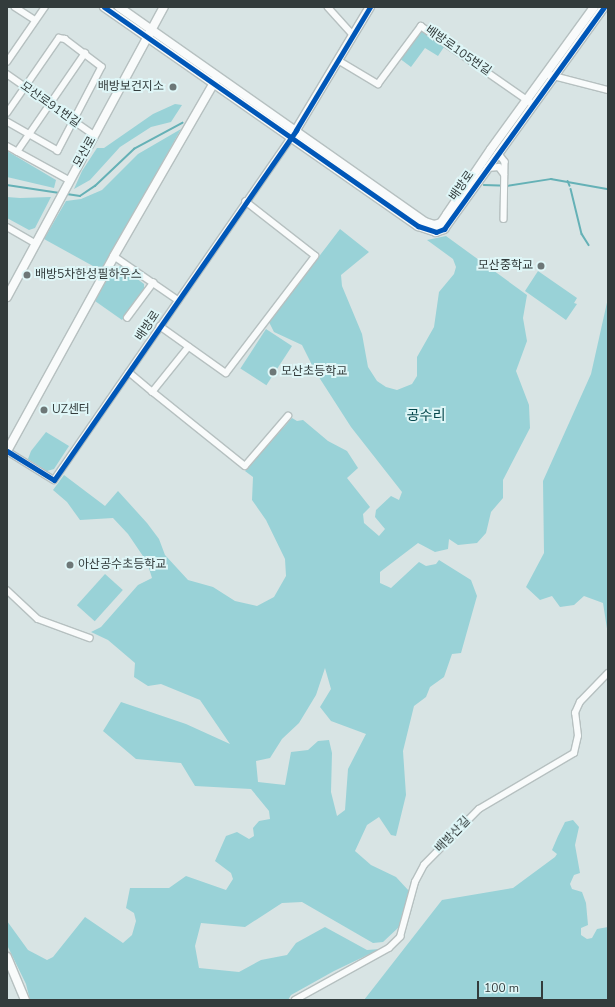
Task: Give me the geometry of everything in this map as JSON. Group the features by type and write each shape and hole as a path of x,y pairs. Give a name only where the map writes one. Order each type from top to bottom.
{"street":[{"path":"15,7 35,20"},
{"path":"7,62 45,7"},
{"name":"배방로","path":"104,7 146,37 296,130 425,222 434,225 441,223 530,102 594,7"},
{"name":"배방로","path":"119,7 291,138 427,231 436,232 444,229 498,153 530,102"},
{"name":"모산로","path":"7,297 35,242 146,37 164,7"},
{"path":"328,7 353,35"},
{"name":"배방로","path":"7,451 54,480 291,138 370,7"},
{"name":"배방로","path":"549,75 604,7"},
{"name":"배방로105번길","path":"338,60 378,84 421,26 530,102"},
{"path":"7,113 59,38 65,39 102,67 58,151 28,136 7,122"},
{"path":"17,152 85,53"},
{"name":"모산로91번길","path":"7,74 74,123 94,135"},
{"path":"549,75 570,78 608,90"},
{"path":"7,451 114,256 216,80"},
{"path":"7,146 68,182"},
{"path":"498,153 505,162 504,218"},
{"path":"487,168 499,167 504,174"},
{"name":"배방로","path":"160,326 226,373 314,256 246,202"},
{"path":"7,227 35,242"},
{"path":"114,256 178,300"},
{"path":"127,318 153,282"},
{"path":"153,392 189,347"},
{"path":"129,372 245,466 288,416"},
{"path":"7,590 38,619 90,638"},
{"name":"배방산길","path":"294,1000 389,948 400,937 415,882 424,865 479,809 574,753 578,736 575,713 580,702 608,673"},
{"path":"7,958 25,1000"}],"shaded area":[{"path":"423,31 444,47 438,56 425,48 411,67 399,58 419,32"},
{"path":"175,104 182,105 171,122 151,127 120,147 90,180 74,189 82,171 97,148 104,148 153,114"},
{"path":"181,129 102,271 44,239 66,201 81,199 102,190 138,154"},
{"path":"7,151 56,180 54,188 7,177"},
{"path":"7,197 51,197 35,228 29,230 7,218"},
{"path":"340,229 369,252 341,275 342,286 362,334 368,367 377,381 386,387 397,390 412,384 417,376 417,357 434,327 439,292 454,274 456,267 453,259 427,240 446,236 527,295 523,318 527,341 516,371 529,405 530,428 503,480 503,498 491,512 486,533 477,543 458,545 449,539 448,549 435,552 418,543 380,572 380,583 391,588 419,562 426,566 436,564 439,560 471,580 477,596 461,653 452,654 444,677 430,687 426,697 414,706 403,751 406,795 396,836 391,835 379,817 367,825 355,851 371,865 396,877 409,891 399,927 383,942 373,943 302,902 282,903 245,927 201,923 195,946 199,968 239,972 261,960 287,955 296,943 325,927 367,950 380,949 334,971 291,995 288,1000 30,1000 26,984 7,945 7,921 28,950 47,960 53,957 85,917 123,943 132,935 136,921 134,913 126,908 130,888 169,888 186,876 226,890 233,879 231,873 215,861 226,836 237,832 249,839 254,836 253,828 259,821 270,819 269,811 251,789 195,786 181,763 136,759 103,731 121,702 186,724 230,744 200,700 161,684 148,686 134,677 135,663 108,640 91,632 101,627 138,585 152,578 147,562 128,534 113,518 80,520 67,502 53,490 64,475 105,506 118,491 147,523 159,539 165,555 188,580 213,587 235,601 257,606 274,597 286,576 285,559 266,520 252,500 253,477 245,471 292,418 297,421 303,420 328,441 347,451 358,468 347,478 370,507 363,514 364,523 379,536 385,529 375,517 376,510 391,496 399,500 402,492 351,427 315,371 302,345 274,332 269,322","holes":["325,668 331,689 320,707 331,721 366,734 348,769 345,810 337,816 331,792 332,753 329,740 318,741 308,750 291,752 285,785 258,782 256,761 270,758 282,739 299,723 316,695"]},
{"path":"120,266 144,284 144,290 122,320 95,301 114,267"},
{"path":"538,271 577,298 574,303 577,304 566,320 525,291"},
{"path":"608,298 608,635 603,603 584,596 574,605 560,607 552,596 540,600 526,587 544,553 543,481 591,374"},
{"path":"266,329 292,346 266,385 240,368"},
{"path":"46,432 69,446 54,469 47,471 28,459 31,451"},
{"path":"105,574 123,590 95,621 77,605"},
{"path":"573,820 579,827 575,845 580,873 574,875 570,884 572,889 582,892 586,903 588,925 581,928 581,935 587,939 592,938 597,929 608,927 608,1000 364,1000 442,900 513,888 555,857 557,854 552,850 558,836 565,822"}],"waterway":[{"path":"67,194 80,196 95,186 134,149 182,123"},
{"path":"484,185 507,186 551,179 608,189"},
{"path":"568,181 570,186"},
{"path":"7,185 59,193"},
{"path":"571,189 582,234 589,245"}],"cycle path":[{"path":"104,7 418,226 436,232 444,229 604,7"},
{"path":"7,451 54,480 296,130 370,7"}],"place":[{"name":"배방보건지소","path":"173,87"},
{"name":"모산중학교","path":"541,266"},
{"name":"배방5차한성필하우스","path":"27,275"},
{"name":"모산초등학교","path":"273,372"},
{"name":"UZ센터","path":"44,410"},
{"name":"아산공수초등학교","path":"70,565"}],"district":[{"name":"공수리","path":"426,416"}]}
